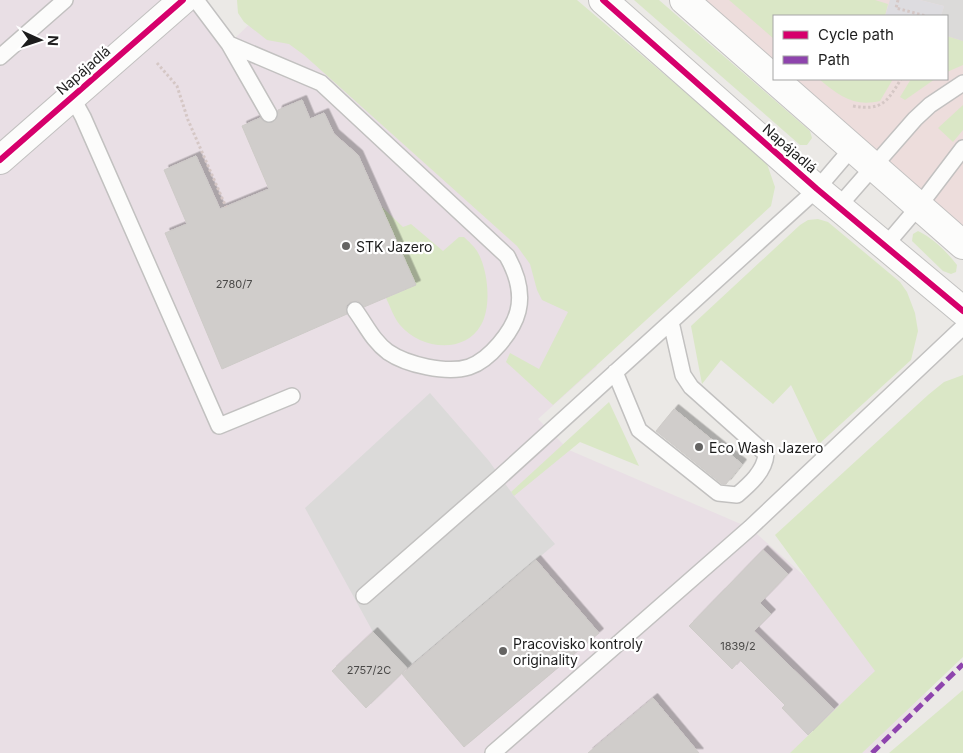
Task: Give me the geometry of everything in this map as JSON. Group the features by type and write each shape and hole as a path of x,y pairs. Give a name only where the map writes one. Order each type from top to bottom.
{"street":[{"name":"Napájadlá","path":"0,160 183,0"},
{"name":"Napájadlá","path":"603,0 817,189 963,311"},
{"path":"689,2 773,77"},
{"path":"776,80 963,245"}],"lane":[{"path":"0,57 65,0"},
{"path":"196,0 229,44 269,114"},
{"path":"229,44 321,83 507,256 516,273 519,293 518,311 500,344 486,358 469,367 426,367 389,352 374,339 355,310"},
{"path":"838,207 930,104 963,83"},
{"path":"72,97 83,117 220,426 292,396"},
{"path":"364,596 616,372 817,189 852,148"},
{"path":"885,246 919,206 963,148"},
{"path":"616,372 639,430 718,493 737,496 764,466 766,454 691,387 683,375 671,322"},
{"path":"493,753 750,528 963,327"}],"path":[{"path":"897,0 896,8 922,15"},
{"path":"138,40 177,86 188,120 226,207"},
{"path":"850,106 863,108 880,107 890,98 900,80"}],"shaded area":[{"path":"0,0 196,0 229,44 269,5 545,248 597,366 538,419 569,450 750,528 808,579 825,601 929,697 872,753 0,753"},
{"path":"691,0 963,0 963,245 775,80 948,80 948,15 773,15 773,78 690,5"},
{"path":"890,0 920,0 944,6 941,15 885,15"},
{"path":"920,0 963,0 963,41 948,36 948,15 941,15 944,6"},
{"path":"430,393 489,461 514,496 555,544 407,669 373,632 305,508"}],"green space":[{"path":"237,0 577,0 766,161 775,187 771,206 553,405 506,362 510,353 539,369 568,312 542,300 537,290 530,264 517,246 304,55 289,44 267,40 244,22 238,13"},
{"path":"634,0 659,0 810,131 812,138 807,145 800,145"},
{"path":"729,0 875,0 888,4 885,15 773,15 773,38"},
{"path":"948,36 963,41 963,65 948,72"},
{"path":"820,80 892,80 880,101 855,101 847,99"},
{"path":"910,80 934,80 905,100 900,97"},
{"path":"963,105 963,130 953,142 938,128"},
{"path":"381,206 403,227 411,224 443,251 459,237 464,237 477,251 486,277 487,308 481,325 473,335 464,341 453,345 430,343 409,333 396,319 386,298 416,285"},
{"path":"818,219 828,222 900,282 907,292 915,313 918,331 911,360 819,444 791,385 773,404 721,360 702,384 691,326 800,225 808,220"},
{"path":"918,231 934,241 949,255 957,265 956,272 951,274 943,271 912,241 913,234"},
{"path":"963,375 963,657 862,753 790,753 875,671 775,535 928,395 944,382"},
{"path":"609,402 639,466 580,442 514,496 511,492"},
{"path":"963,690 963,753 889,753"}],"building":[{"path":"302,100 310,119 324,113 334,134 358,155 416,285 364,307 358,301 350,302 346,306 347,314 222,369 165,233 187,224 164,170 196,156 220,209 269,189 242,126 260,118 265,122 273,122 277,118 278,110"},
{"name":"Eco Wash Jazero","path":"674,409 742,464 726,484 722,484 656,431"},
{"path":"763,550 788,574 760,603 771,614 754,631 834,709 808,735 782,708 785,705 740,660 732,669 689,626"},
{"name":"Pracovisko kontroly originality","path":"536,560 599,633 464,747 402,674"},
{"path":"373,632 407,668 366,708 332,671"},
{"path":"653,698 699,753 588,753"}],"marked path":[{"path":"872,753 963,664"}],"cycle path":[{"path":"0,160 183,0"},
{"path":"603,0 817,189 963,311"}],"place":[{"name":"STK Jazero","path":"346,246"},
{"name":"Eco Wash Jazero","path":"699,447"},
{"name":"Pracovisko kontroly originality","path":"503,651"}]}
